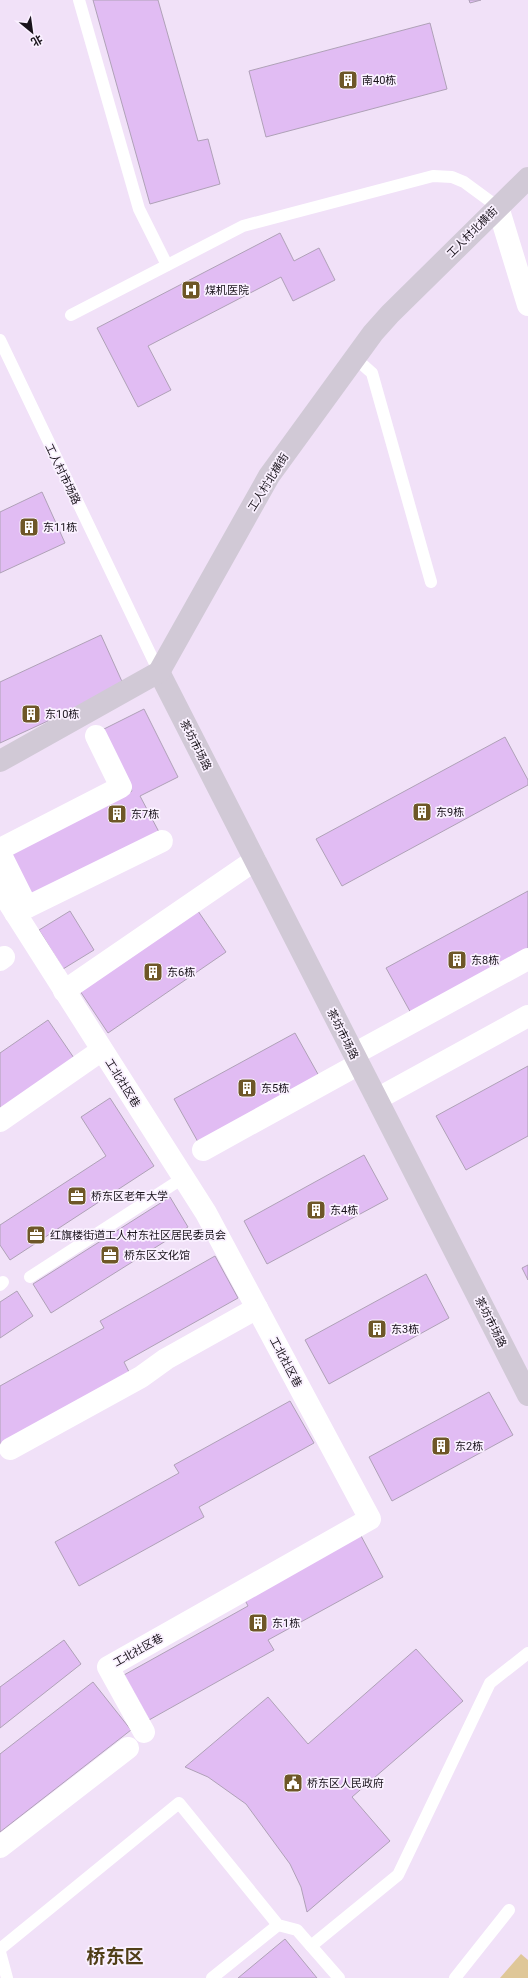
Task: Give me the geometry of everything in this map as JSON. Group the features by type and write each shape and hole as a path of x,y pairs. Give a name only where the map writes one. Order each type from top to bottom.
{"street":[{"name":"工人村北横街","path":"159,672 269,476 355,358 390,314 528,178"},
{"path":"498,207 528,305"},
{"path":"0,761 159,672"},
{"name":"茶坊市场路","path":"159,672 528,1395"},
{"path":"0,849 121,787 96,736"},
{"path":"0,853 21,910 162,840"},
{"path":"64,990 255,860"},
{"name":"工北社区巷","path":"0,890 21,910 64,990 206,1213 370,1519 108,1667 144,1732"},
{"path":"202,1150 528,959"},
{"path":"377,1099 528,1016"},
{"path":"0,1121 102,1050"},
{"path":"10,1449 141,1377 166,1359 257,1308"},
{"path":"0,1847 128,1748"}],"lane":[{"path":"79,0 139,209 167,265"},
{"path":"70,315 243,226 433,176 452,177 464,182 498,207"},
{"name":"工人村市场路","path":"0,340 159,672"},
{"path":"355,358 372,373 431,582"},
{"path":"30,1276 183,1178"},
{"path":"311,1946 398,1875 490,1683 528,1653"},
{"path":"0,1949 179,1803 278,1925 297,1930 339,1978"},
{"path":"455,1978 509,1910"},
{"path":"212,1978 278,1925"},
{"path":"0,1952 7,1978"}],"shaded area":[{"path":"521,1954 528,1960 528,1978 500,1978"}],"building":[{"path":"93,0 158,0 198,141 208,139 220,184 150,204"},
{"path":"469,0 481,0 470,3"},
{"name":"南40栋","path":"430,23 447,89 266,137 249,71"},
{"path":"280,233 294,261 319,248 335,280 293,301 281,277 148,346 171,390 138,407 97,328"},
{"name":"东11栋","path":"42,492 65,543 0,573 0,512"},
{"name":"东10栋","path":"101,635 124,686 0,743 0,682"},
{"name":"东7栋","path":"144,709 178,777 140,796 159,832 30,898 8,853 132,791 102,730"},
{"name":"东9栋","path":"505,737 528,780 528,785 342,886 316,839"},
{"name":"东8栋","path":"528,891 528,952 412,1015 386,968"},
{"path":"70,911 94,950 63,969 39,930"},
{"name":"东6栋","path":"198,911 226,952 108,1033 80,991"},
{"path":"48,1020 74,1058 0,1109 0,1053"},
{"name":"东5栋","path":"295,1033 319,1076 198,1142 174,1099"},
{"path":"528,1066 528,1136 466,1170 436,1116"},
{"name":"桥东区老年大学","path":"110,1098 154,1166 10,1260 0,1245 0,1225 106,1156 81,1117"},
{"name":"东4栋","path":"364,1155 388,1199 267,1264 244,1221"},
{"name":"桥东区文化馆","path":"170,1197 188,1227 51,1313 33,1284"},
{"path":"215,1256 238,1298 124,1362 129,1372 0,1445 0,1386 104,1328 100,1321"},
{"path":"528,1265 528,1280 522,1268"},
{"name":"东3栋","path":"426,1274 449,1318 329,1384 305,1340"},
{"path":"17,1291 33,1316 0,1338 0,1302"},
{"name":"东2栋","path":"489,1392 513,1435 392,1501 369,1457"},
{"path":"290,1401 314,1443 199,1507 204,1517 79,1586 55,1542 179,1473 174,1465"},
{"name":"东1栋","path":"360,1534 383,1577 268,1640 274,1650 149,1720 124,1675 248,1606 244,1598"},
{"path":"64,1640 81,1664 0,1728 0,1687"},
{"name":"桥东区人民政府","path":"416,1649 463,1701 352,1797 390,1841 307,1912 301,1887 290,1864 246,1804 208,1777 185,1767 268,1697 308,1744"},
{"path":"93,1682 131,1730 0,1832 0,1754"},
{"path":"285,1939 317,1978 238,1978"}],"place":[{"name":"南40栋","path":"348,80"},
{"name":"煤机医院","path":"191,290"},
{"name":"东11栋","path":"29,527"},
{"name":"东10栋","path":"31,714"},
{"name":"东9栋","path":"422,812"},
{"name":"东7栋","path":"117,814"},
{"name":"东8栋","path":"457,960"},
{"name":"东6栋","path":"153,972"},
{"name":"东5栋","path":"247,1088"},
{"name":"桥东区老年大学","path":"77,1196"},
{"name":"东4栋","path":"316,1210"},
{"name":"红旗楼街道工人村东社区居民委员会","path":"36,1235"},
{"name":"桥东区文化馆","path":"110,1255"},
{"name":"东3栋","path":"377,1329"},
{"name":"东2栋","path":"441,1446"},
{"name":"东1栋","path":"258,1623"},
{"name":"桥东区人民政府","path":"293,1783"}],"district":[{"name":"桥东区","path":"115,1956"}]}
